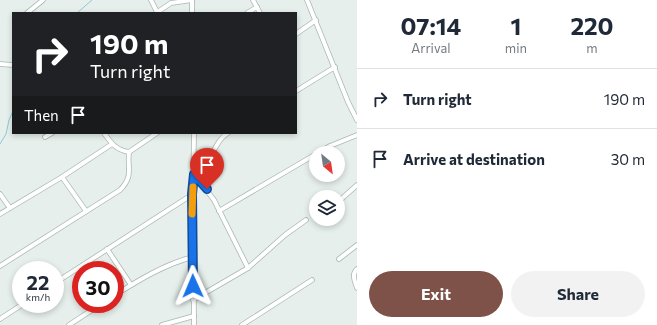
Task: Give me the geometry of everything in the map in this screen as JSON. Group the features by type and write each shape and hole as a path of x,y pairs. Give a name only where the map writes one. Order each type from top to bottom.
{"street":[{"path":"28,12 43,0"},
{"path":"151,0 157,12"},
{"path":"158,12 171,3 192,0 192,12"},
{"path":"253,0 259,12"},
{"path":"307,0 348,102 357,120"},
{"path":"248,12 256,7"},
{"path":"297,33 316,20"},
{"path":"0,64 12,65"},
{"path":"297,90 335,67"},
{"path":"45,137 50,134"},
{"path":"105,134 117,148 129,152"},
{"path":"0,266 120,190 125,185 130,174 128,160 129,152 156,134"},
{"path":"194,134 194,174 192,194 194,325"},
{"path":"194,167 207,158 220,139 227,134"},
{"path":"330,146 357,135"},
{"path":"0,214 62,177 112,144"},
{"path":"219,211 309,158"},
{"path":"194,174 207,189 248,268"},
{"path":"62,177 86,212"},
{"path":"345,196 357,185"},
{"path":"0,194 10,208"},
{"path":"64,277 192,194"},
{"path":"193,300 248,268 285,234 306,220"},
{"path":"339,259 357,245"},
{"path":"107,250 131,285"},
{"path":"124,289 169,265 192,257"},
{"path":"357,269 354,271 353,276 357,288"},
{"path":"242,325 312,280"},
{"path":"0,319 12,311"},
{"path":"69,325 75,323 89,313"},
{"path":"162,325 194,316"}],"waterway":[{"path":"78,12 92,0"},
{"path":"0,144 6,134 12,113"}],"slow traffic":[{"path":"192,214 193,187"}],"route":[{"path":"193,286 192,194 194,174 207,189"}]}
